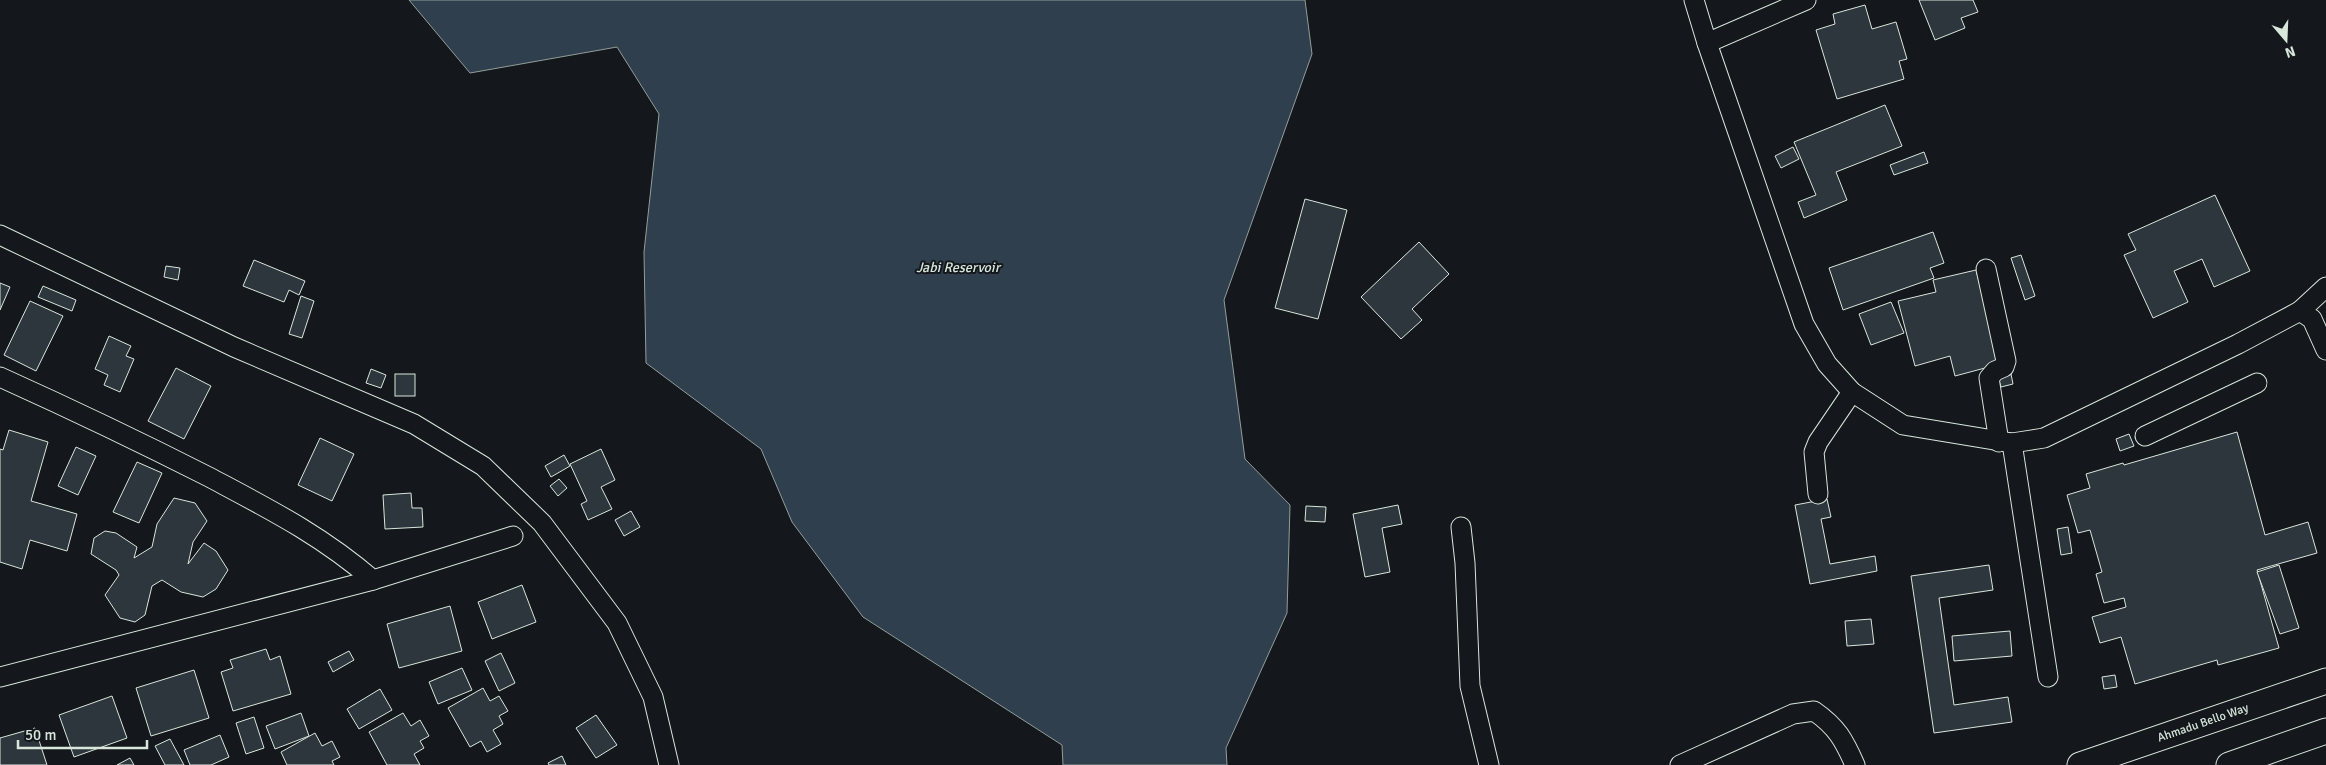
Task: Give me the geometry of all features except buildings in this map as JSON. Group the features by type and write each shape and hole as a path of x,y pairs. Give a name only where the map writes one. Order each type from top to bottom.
{"main road":[{"name":"Ahmadu Bello Way","path":"2080,765 2326,681"},
{"path":"2229,765 2326,731"}],"street":[{"path":"1694,0 1707,44 1804,324 1827,364 1852,392 1902,426 2005,442 2044,438 2238,344 2300,311 2326,287"},
{"path":"1707,44 1806,0"},
{"path":"0,235 234,348 414,424 483,466 542,523 618,623 653,698 669,765"},
{"path":"1986,269 2006,361 2004,366 1995,371 1989,378 2005,442 2048,677"},
{"path":"2300,311 2312,319 2326,350"},
{"path":"0,377 107,426 302,526 349,558 373,580"},
{"path":"2145,436 2258,383"},
{"path":"1818,494 1814,452 1818,442 1852,392"},
{"path":"1461,527 1465,563 1470,686 1489,765"},
{"path":"0,677 373,580 513,536"},
{"path":"1680,765 1793,714 1814,711 1831,723 1842,737 1856,765"}],"water":[{"name":"Jabi Reservoir","path":"409,0 1305,0 1312,54 1224,300 1245,459 1290,505 1287,613 1226,748 1227,765 1063,765 1062,745 863,617 792,522 761,449 646,363 644,252 659,114 617,47 470,73"}]}
